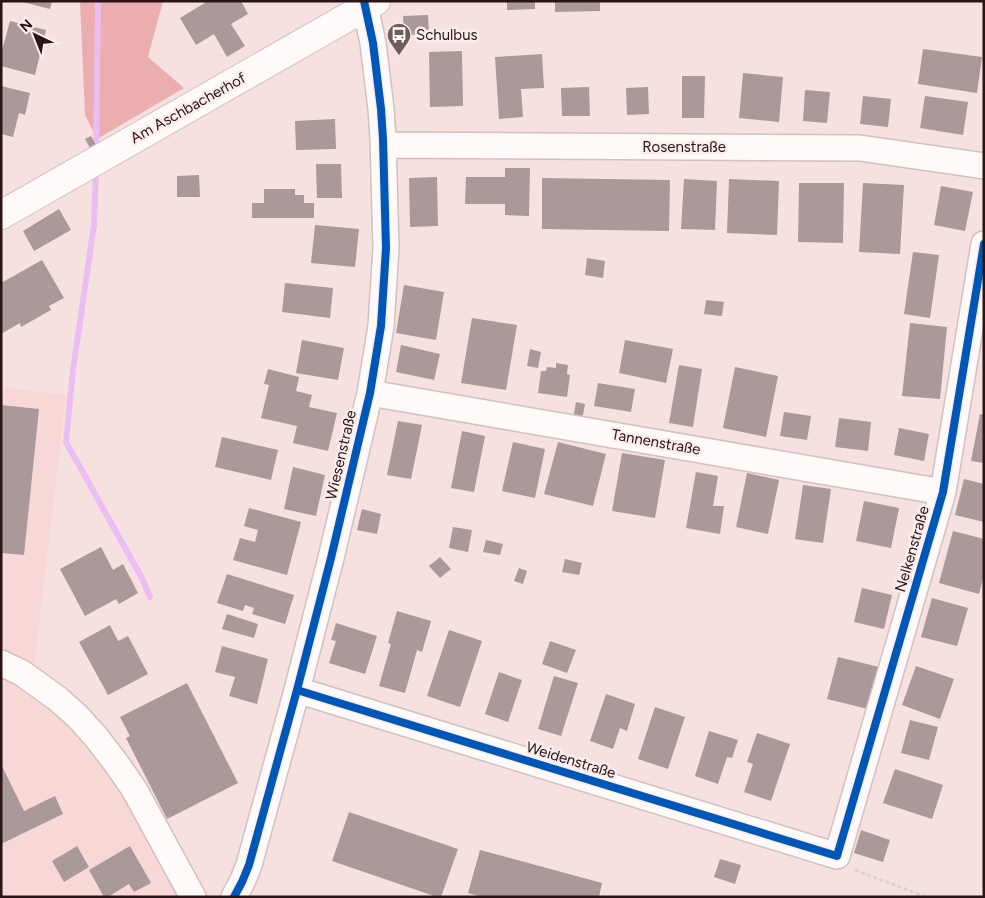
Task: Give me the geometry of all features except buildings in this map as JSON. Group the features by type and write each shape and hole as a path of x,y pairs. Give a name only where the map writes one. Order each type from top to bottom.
{"street":[{"name":"Wiesenstraße","path":"234,897 248,865 297,690 331,558 370,393 381,326 386,248 384,145 382,109 368,3"},
{"name":"Am Aschbacherhof","path":"1,215 368,3"},
{"name":"Rosenstraße","path":"384,145 860,148 984,166"},
{"name":"Nelkenstraße","path":"836,856 943,492 984,244"},
{"name":"Tannenstraße","path":"370,393 943,492"},
{"path":"1,663 22,673 58,699 96,737 134,789 193,897"},
{"name":"Weidenstraße","path":"297,690 836,856"}],"path":[{"path":"836,856 850,868 926,897"}],"shaded area":[{"path":"80,1 163,1 148,57 184,88 97,139 85,115"},
{"path":"1,387 66,395 31,693 80,735 125,793 180,897 1,897"}],"waterway":[{"path":"96,152 98,1"},
{"path":"96,170 94,225 73,370 66,442 143,580 150,597"}],"cycle path":[{"path":"234,897 249,865 331,558 370,393 381,326 386,248 383,139 373,43 364,1"},
{"path":"297,690 837,856 943,492 984,244"}],"place":[{"name":"Schulbus","path":"399,56"}]}
